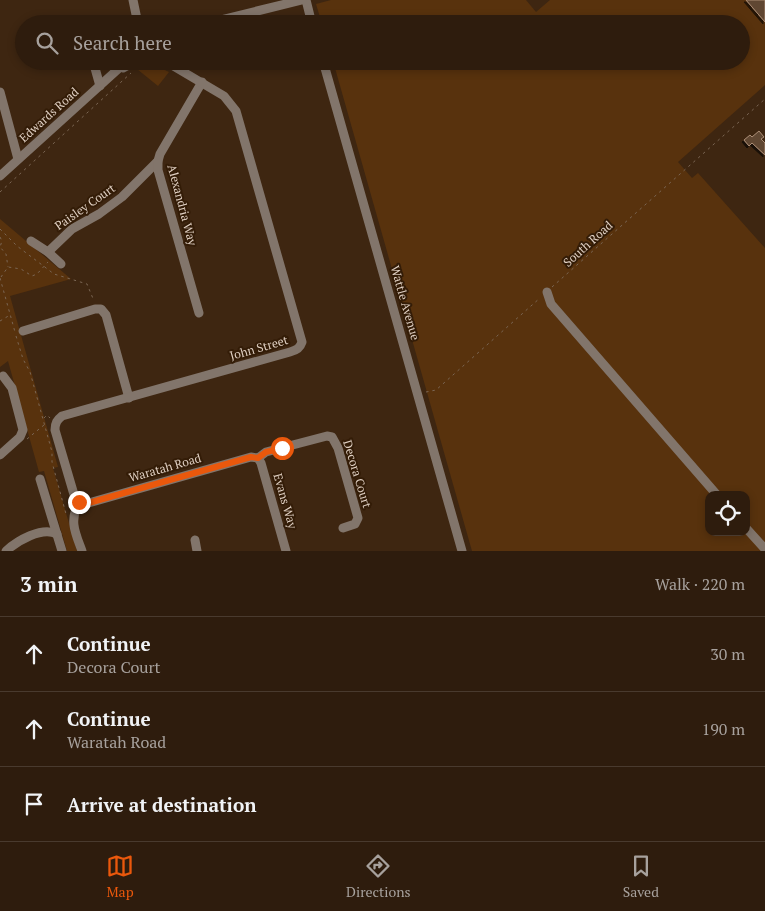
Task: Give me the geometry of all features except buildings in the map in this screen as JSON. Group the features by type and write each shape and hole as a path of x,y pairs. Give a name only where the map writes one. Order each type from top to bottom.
{"street":[{"path":"242,15 304,0 309,15"},
{"path":"96,70 100,86"},
{"name":"Edwards Road","path":"0,176 117,70"},
{"name":"Edwards Road","path":"114,73 120,70"},
{"name":"John Street","path":"79,502 75,498 55,424 62,416 290,352 300,347 302,342 236,111 224,96 182,70"},
{"name":"Wattle Avenue","path":"326,70 462,551"},
{"name":"Alexandria Way","path":"199,313 162,186 158,161 160,154 202,82"},
{"path":"0,92 18,159"},
{"name":"Paisley Court","path":"48,252 72,229 99,214 122,197 158,161"},
{"path":"31,241 48,252 61,264"},
{"path":"547,292 551,304 714,491"},
{"path":"23,331 97,308 101,309 106,315 129,398"},
{"path":"0,455 22,436 22,426 12,388 3,376"},
{"name":"Decora Court","path":"258,458 266,452 327,436 332,437 338,448 358,518 355,524 343,528"},
{"name":"Waratah Road","path":"79,502 85,504 251,457 258,458"},
{"name":"Evans Way","path":"258,458 286,551"},
{"path":"40,478 62,551"},
{"path":"79,502 73,521 82,551"},
{"path":"6,551 18,542 31,536 47,532 57,534"},
{"path":"750,532 765,549"},
{"path":"194,540 197,551"},
{"path":"18,542 21,551"}],"path":[{"path":"0,192 134,71"},
{"name":"South Road","path":"418,394 436,390 765,99"},
{"path":"0,229 18,246 54,274 87,284 97,308"},
{"path":"0,237 2,241 0,247 6,254 8,267 0,278 23,359 30,372 45,425 52,452 52,462 67,518"},
{"path":"8,267 21,269 32,276 37,274 51,259 48,252"},
{"path":"0,322 10,315"},
{"path":"22,436 28,440 45,425"}],"shaded area":[{"path":"331,0 526,0 536,12 550,0 765,0 765,85 678,162 692,178 698,173 765,248 765,551 472,551 336,70 750,70 750,15 319,15 316,4"},
{"path":"138,70 165,70 169,72 158,86"},
{"path":"0,219 71,279 10,296 58,467 53,468 77,551 67,551 44,471 39,472 8,361 0,367"}],"route":[{"path":"79,502 85,504 251,457 258,458 266,452 282,448"}]}
